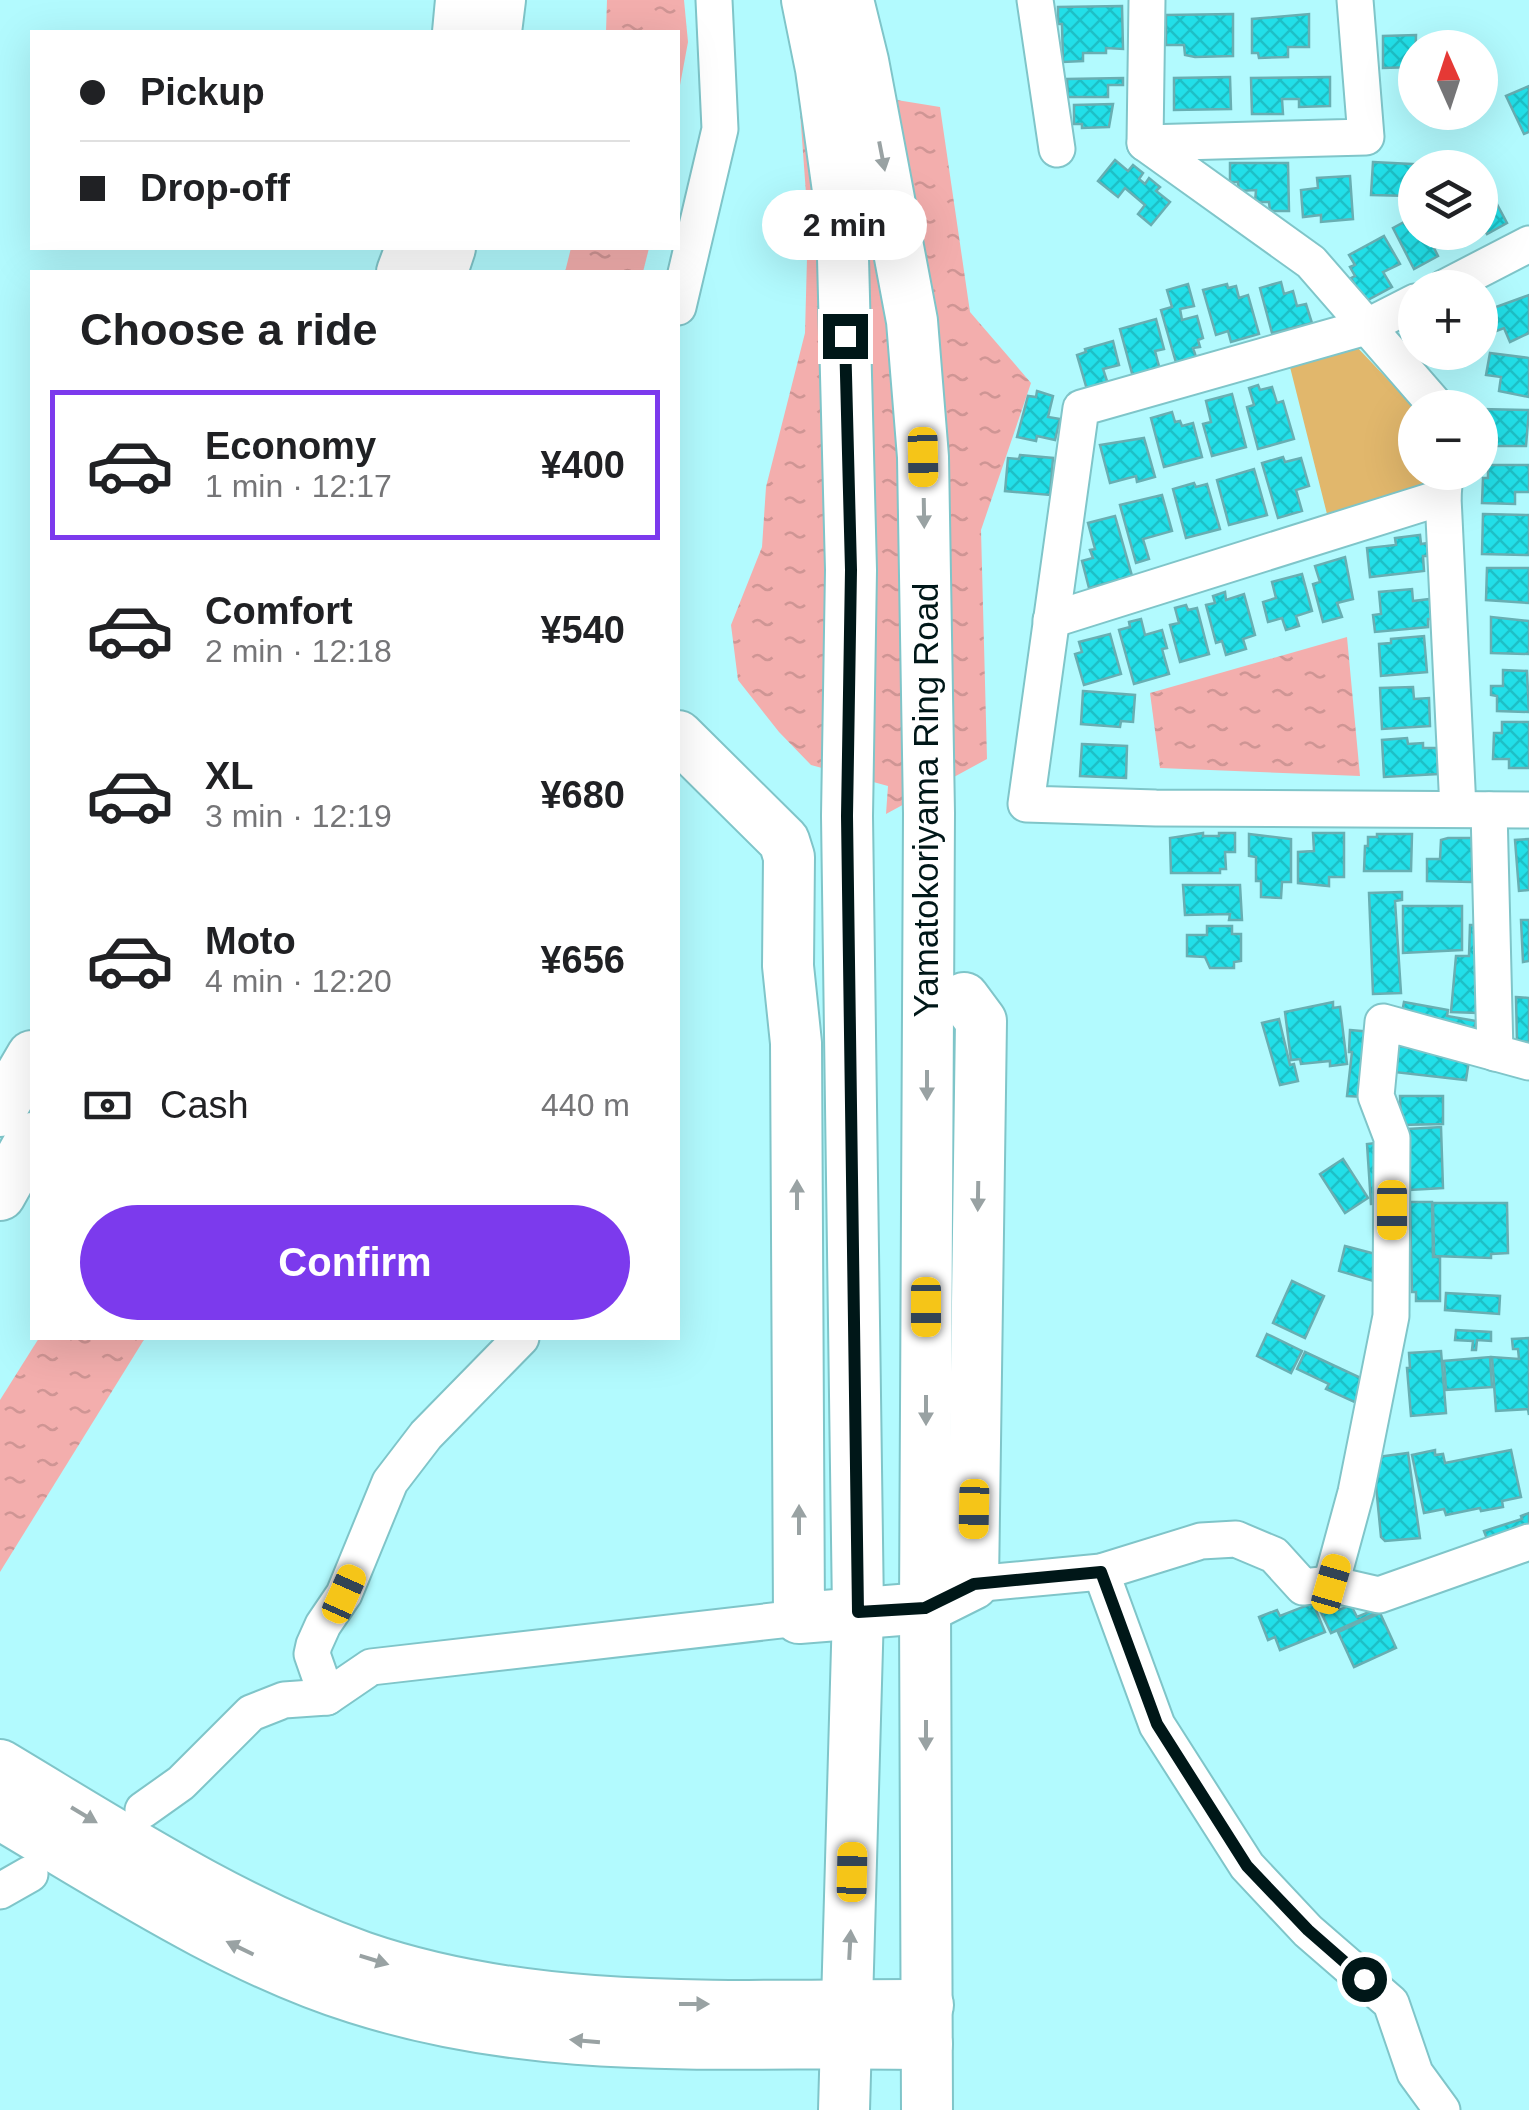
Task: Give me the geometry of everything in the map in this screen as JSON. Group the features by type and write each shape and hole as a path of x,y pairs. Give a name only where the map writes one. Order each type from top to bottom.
{"main road":[{"path":"458,30 461,0"},
{"path":"496,30 500,0"},
{"name":"Yamatokoriyama Ring Road","path":"807,0 842,65 912,321 923,457 929,813 927,2110"},
{"name":"Yamatokoriyama Ring Road","path":"844,2110 858,1612 847,816 851,570 842,220 842,65 848,0"},
{"path":"680,738 784,841 789,857 788,966 802,998 796,1042 800,1618 925,1608 974,1584"},
{"name":"Yamatokoriyama Ring Road","path":"916,998 980,1022 974,1584"},
{"path":"0,1111 30,1059"},
{"path":"0,1194 30,1142"},
{"path":"0,1765 196,1882 310,1937 366,1958 540,1996 666,2004 844,2023 928,2024"},
{"path":"0,1814 189,1924 353,1997 415,2015 517,2034 666,2045 844,2023"}],"street":[{"path":"680,298 720,128 714,0"},
{"path":"1035,0 1056,149"},
{"path":"1145,143 1146,0"},
{"path":"1145,143 1366,137 1355,0"},
{"path":"1145,143 1311,262 1422,390"},
{"path":"1479,270 1529,244"},
{"path":"1398,311 1366,327 1081,408 1026,804 1529,810"},
{"path":"1051,620 1429,490"},
{"path":"1331,1584 1356,1492 1391,1316 1392,1138 1376,1096 1383,1022 1512,1057 1474,809 1444,490"},
{"path":"328,1697 312,1654 314,1646 344,1594 390,1482 426,1434 518,1340"},
{"path":"974,1584 1101,1572 1201,1541 1236,1539 1274,1554 1303,1587 1331,1584 1379,1595 1529,1542"},
{"path":"1101,1572 1157,1724 1247,1866 1308,1930 1391,2003 1416,2073 1442,2110"},
{"path":"143,1810 181,1782 251,1713 284,1700 328,1697 371,1667 800,1618"}],"shaded area":[{"path":"1354,344 1398,390 1398,490 1420,490 1417,496 1329,522 1290,367"}],"water":[{"path":"607,0 684,0 688,42 680,85 680,30 606,30"},
{"path":"798,84 940,107 970,312 1031,383 981,530 987,759 886,814 888,786 811,765 779,732 738,680 731,625 762,547 766,487 805,333 808,221"},
{"path":"570,250 648,250 644,270 566,270"},
{"path":"1347,637 1360,776 1160,768 1150,693"},
{"path":"38,1340 144,1340 0,1572 0,1400"}],"building":[{"path":"1122,6 1123,49 1106,48 1106,53 1083,53 1083,61 1063,62 1058,7"},
{"path":"1233,14 1233,56 1195,57 1185,55 1184,45 1166,45 1166,15"},
{"path":"1309,14 1309,47 1288,47 1288,57 1259,58 1258,53 1252,53 1252,19"},
{"path":"1383,36 1398,36 1398,68 1383,68"},
{"path":"1230,77 1231,109 1174,110 1174,78"},
{"path":"1330,77 1330,106 1299,107 1299,99 1282,99 1283,114 1252,114 1251,78"},
{"path":"1123,78 1123,85 1108,85 1108,97 1068,97 1067,79"},
{"path":"1529,86 1529,132 1524,134 1506,96"},
{"path":"1113,104 1109,127 1082,128 1082,124 1074,124 1074,105"},
{"path":"1115,160 1128,171 1133,165 1143,173 1139,179 1145,184 1149,178 1160,187 1156,191 1170,202 1151,225 1138,214 1145,205 1125,188 1118,197 1098,181"},
{"path":"1373,162 1398,163 1398,196 1371,195"},
{"path":"1230,163 1288,163 1289,211 1270,211 1269,202 1255,202 1256,190 1239,191 1238,182 1230,182"},
{"path":"1350,176 1353,219 1321,222 1321,215 1303,217 1301,190 1318,188 1317,178"},
{"path":"1498,206 1507,223 1498,228"},
{"path":"1384,236 1400,264 1383,272 1392,287 1364,302 1351,278 1355,276 1350,267 1355,265 1349,255"},
{"path":"1404,250 1435,250 1438,256 1414,269"},
{"path":"1281,282 1284,294 1293,291 1297,306 1306,304 1312,323 1272,333 1260,288"},
{"path":"1188,284 1194,306 1180,309 1182,320 1197,316 1203,338 1198,340 1200,347 1193,348 1197,360 1177,366 1161,310 1172,307 1167,290"},
{"path":"1227,284 1228,288 1236,286 1239,298 1248,295 1259,334 1231,342 1228,331 1216,335 1203,290"},
{"path":"1529,295 1529,333 1510,342 1504,328 1498,330 1498,306"},
{"path":"1156,319 1164,349 1155,351 1160,370 1133,377 1120,329"},
{"path":"1113,341 1119,365 1103,369 1109,387 1088,393 1077,355"},
{"path":"1498,354 1529,358 1529,397 1499,391 1501,377 1486,375 1487,370 1498,370"},
{"path":"1258,385 1260,390 1272,387 1277,403 1283,401 1294,439 1258,449 1247,407 1254,405 1249,388"},
{"path":"1037,391 1053,396 1048,417 1060,419 1055,440 1017,437 1028,396 1036,397"},
{"path":"1232,394 1246,447 1212,456 1203,424 1211,422 1206,401"},
{"path":"1498,409 1529,410 1526,446 1498,446"},
{"path":"1172,412 1175,422 1180,421 1182,426 1193,423 1202,457 1164,467 1151,418"},
{"path":"1144,438 1155,477 1137,482 1136,476 1110,483 1100,445"},
{"path":"1020,455 1053,458 1050,495 1005,491 1008,458 1019,459"},
{"path":"1283,457 1285,462 1301,458 1309,486 1296,490 1302,511 1278,518 1262,463"},
{"path":"1498,465 1529,465 1529,492 1515,492 1515,504 1482,503 1483,490 1498,490"},
{"path":"1254,469 1267,515 1229,525 1217,480"},
{"path":"1194,483 1196,487 1207,484 1220,529 1186,538 1173,489"},
{"path":"1162,495 1172,531 1143,539 1149,559 1136,563 1120,505"},
{"path":"1483,514 1529,515 1529,555 1482,554"},
{"path":"1115,516 1132,576 1089,588 1082,561 1093,558 1090,550 1095,549 1088,523"},
{"path":"1420,535 1421,544 1428,543 1429,556 1423,556 1424,571 1370,577 1367,548 1396,545 1395,538"},
{"path":"1345,557 1353,599 1337,603 1342,617 1323,622 1313,584 1320,582 1315,566"},
{"path":"1487,568 1529,568 1529,603 1486,600"},
{"path":"1302,574 1312,611 1296,616 1299,626 1286,630 1282,618 1268,622 1263,602 1276,598 1272,582"},
{"path":"1412,589 1413,601 1430,599 1432,619 1428,619 1428,627 1375,632 1373,615 1381,614 1379,592"},
{"path":"1225,592 1226,600 1244,594 1255,635 1243,639 1246,649 1226,655 1222,641 1216,643 1206,605 1215,603 1213,596"},
{"path":"1186,605 1188,610 1197,608 1209,654 1180,662 1170,625 1179,623 1175,608"},
{"path":"1491,617 1529,621 1529,654 1491,653"},
{"path":"1141,619 1145,635 1162,630 1169,674 1134,684 1119,630"},
{"path":"1110,634 1121,674 1084,685 1075,654 1082,652 1079,642"},
{"path":"1424,636 1427,672 1381,676 1379,644"},
{"path":"1503,670 1527,671 1529,712 1497,711 1497,696 1491,695 1491,686 1503,686"},
{"path":"1413,687 1414,699 1429,698 1430,726 1382,729 1380,688"},
{"path":"1083,691 1135,695 1133,722 1121,721 1120,727 1081,724"},
{"path":"1502,722 1529,722 1529,768 1509,768 1509,759 1493,759 1494,733 1502,733"},
{"path":"1407,738 1408,744 1423,743 1423,748 1437,748 1438,774 1384,777 1382,740"},
{"path":"1082,744 1127,746 1126,778 1080,776"},
{"path":"1235,833 1235,852 1225,852 1226,869 1220,869 1220,873 1171,873 1170,838"},
{"path":"1313,833 1344,833 1344,877 1329,877 1329,886 1298,883 1298,852 1314,851"},
{"path":"1249,834 1291,839 1291,882 1282,882 1281,898 1261,897 1256,857 1249,856"},
{"path":"1412,834 1411,871 1364,871 1368,837"},
{"path":"1472,838 1472,882 1427,881 1427,859 1440,859 1441,840"},
{"path":"1529,839 1529,890 1519,891 1515,840"},
{"path":"1183,885 1240,885 1242,920 1229,920 1230,914 1185,915"},
{"path":"1402,892 1402,900 1395,901 1401,993 1373,994 1369,893"},
{"path":"1403,906 1462,906 1462,950 1403,953"},
{"path":"1521,920 1529,920 1529,961 1523,962"},
{"path":"1470,925 1485,925 1477,1013 1451,1012 1456,956 1469,956"},
{"path":"1207,926 1232,926 1232,934 1241,934 1241,961 1234,962 1234,968 1210,968 1205,957 1187,956 1187,935 1207,935"},
{"path":"1516,997 1529,998 1529,1042 1517,1041"},
{"path":"1333,1002 1333,1008 1340,1007 1347,1064 1301,1064 1300,1059 1291,1060 1285,1012"},
{"path":"1404,1002 1448,1010 1447,1016 1476,1021 1474,1031 1401,1018"},
{"path":"1279,1019 1298,1081 1280,1085 1262,1023"},
{"path":"1350,1030 1372,1032 1366,1097 1347,1096"},
{"path":"1397,1046 1458,1054 1469,1060 1466,1080 1394,1072"},
{"path":"1400,1096 1443,1096 1443,1124 1401,1125"},
{"path":"1441,1127 1443,1188 1410,1190 1408,1129"},
{"path":"1385,1142 1389,1203 1371,1204 1367,1144"},
{"path":"1343,1159 1368,1198 1345,1213 1320,1174"},
{"path":"1410,1202 1432,1202 1433,1257 1440,1257 1440,1301 1416,1301 1416,1292 1412,1292"},
{"path":"1433,1203 1507,1203 1508,1253 1491,1254 1491,1258 1434,1256"},
{"path":"1345,1246 1383,1256 1380,1283 1339,1271"},
{"path":"1292,1281 1324,1296 1305,1338 1273,1323"},
{"path":"1446,1293 1500,1296 1499,1314 1445,1310"},
{"path":"1456,1330 1491,1332 1491,1341 1477,1340 1476,1350 1472,1350 1473,1341 1455,1340"},
{"path":"1267,1334 1302,1351 1291,1373 1257,1356"},
{"path":"1529,1338 1529,1415 1528,1409 1496,1411 1492,1357 1519,1359 1512,1339"},
{"path":"1441,1351 1446,1413 1411,1416 1409,1353"},
{"path":"1305,1352 1365,1380 1359,1404 1326,1389 1329,1384 1297,1369"},
{"path":"1490,1357 1492,1387 1446,1390 1444,1361"},
{"path":"1435,1450 1435,1455 1443,1454 1445,1463 1511,1450 1521,1497 1502,1501 1503,1507 1481,1511 1480,1508 1446,1515 1444,1509 1424,1513 1412,1455"},
{"path":"1408,1453 1420,1538 1385,1541 1381,1537 1375,1475 1377,1457"},
{"path":"1529,1513 1529,1528 1489,1544 1484,1531"},
{"path":"1313,1603 1325,1632 1280,1650 1275,1637 1268,1640 1259,1617 1277,1610 1280,1616"},
{"path":"1335,1603 1339,1610 1351,1605 1357,1617 1374,1610 1376,1613 1331,1633 1320,1610"},
{"path":"1380,1613 1396,1648 1354,1667 1338,1632"}],"route":[{"path":"845,336 851,570 847,816 858,1612 925,1608 974,1584 1101,1572 1157,1724 1247,1866 1308,1930 1364,1979"}]}
